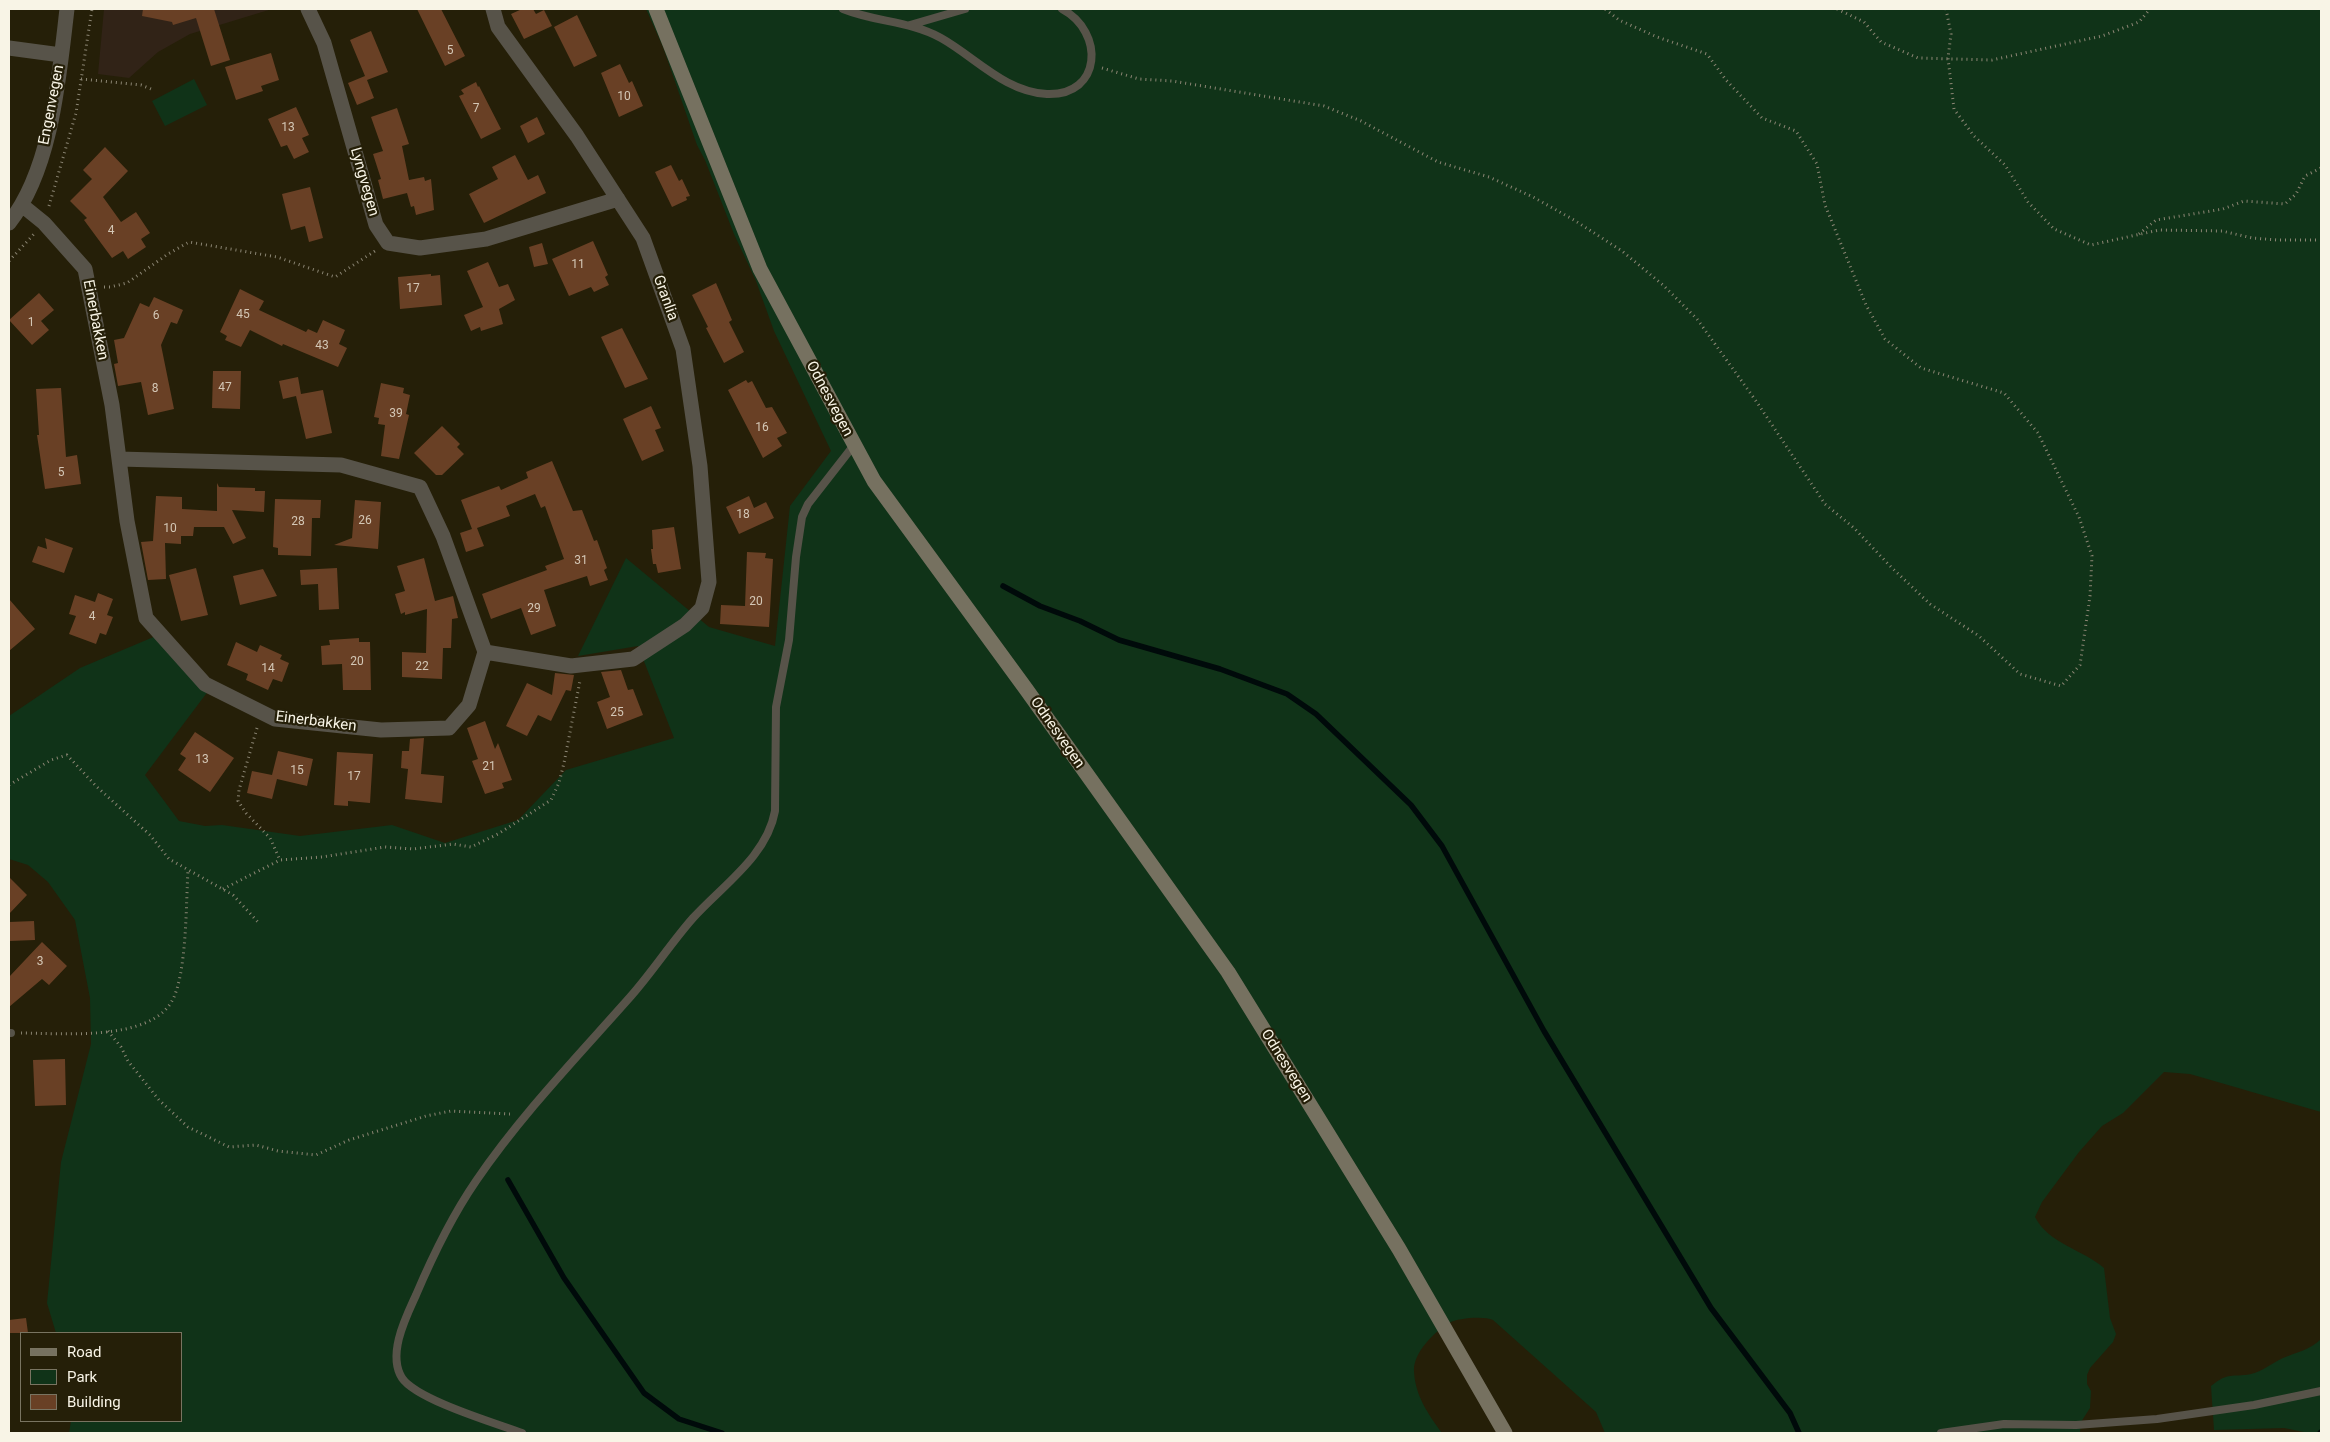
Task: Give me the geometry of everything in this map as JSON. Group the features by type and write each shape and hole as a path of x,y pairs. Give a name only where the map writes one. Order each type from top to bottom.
{"main road":[{"name":"Odnesvegen","path":"656,9 760,269 874,481 1032,697 1228,972 1399,1249 1505,1433"}],"street":[{"name":"Engenvegen","path":"9,224 22,206 49,133 67,9"},
{"name":"Lyngvegen","path":"308,9 324,43 376,225 388,243"},
{"name":"Granlia","path":"492,9 498,27 577,136 643,238 683,349 700,466 709,582 702,608 685,625 633,659 584,664"},
{"path":"9,48 61,55"},
{"path":"388,243 420,248 486,239 618,199"},
{"name":"Einerbakken","path":"22,206 44,223 85,268 112,405 127,521 146,618 205,684 275,719 381,730 449,728 469,705 485,652"},
{"path":"119,459 341,465 420,487 443,536 485,652 571,666 584,664"}],"lane":[{"path":"843,9 873,19 910,25 940,37 1006,82 1027,92 1048,94 1072,89 1084,78 1092,65 1092,48 1087,33 1078,22 1062,9"},
{"path":"910,25 964,9"},
{"path":"522,1433 420,1393 402,1378 396,1360 397,1347 410,1308 453,1218 476,1181 526,1115 643,982 693,918 732,880 766,839 773,823 775,811 776,707 789,640 796,557 802,517 808,504 854,445"},
{"path":"1942,1433 2004,1424 2076,1425 2138,1421 2254,1406 2321,1391"}],"path":[{"path":"1092,65 1139,79 1172,81 1324,106 1361,121 1438,162 1489,177 1534,196 1574,220 1622,252 1663,285 1697,319 1825,504 1854,528 1891,568 1930,604 1979,636 2020,674 2061,686 2080,665 2090,596 2092,556 2079,517 2038,433 2004,393 1921,368 1885,339 1866,305 1826,205 1817,164 1796,131 1762,118 1726,80 1707,54 1650,34 1619,20 1605,9"},
{"path":"1837,9 1864,22 1881,42 1918,58 1992,60 2102,36 2139,22 2150,9"},
{"path":"1946,9 1951,34 1948,58 1954,109 1974,136 2005,165 2028,202 2054,229 2091,245 2159,230 2222,231 2252,238 2321,240"},
{"path":"81,79 141,85 151,89"},
{"path":"2136,236 2156,220 2223,209 2244,201 2285,204 2296,194 2305,176 2321,168"},
{"path":"88,284 110,287 127,283 168,254 189,242 276,257 335,276 388,243"},
{"path":"223,889 280,860 322,857 384,846 413,849 453,844 471,847 498,834 538,810 551,800 559,783 584,664"},
{"path":"263,714 239,790 238,801 270,838 280,860"},
{"path":"9,784 51,760 67,755 97,787 150,835 169,859 233,895 258,922"},
{"path":"10,1033 95,1033 130,1028 154,1019 172,1002 180,977 188,870"},
{"path":"108,1031 121,1047 128,1061 159,1100 188,1127 229,1146 256,1146 278,1151 316,1155 349,1140 426,1116 451,1111 526,1115"}],"shaded area":[{"path":"104,9 272,9 190,34 158,52 129,78 98,74"}],"green space":[{"path":"646,9 2321,9 2321,1112 2190,1074 2164,1072 2123,1113 2102,1126 2079,1152 2042,1202 2035,1217 2041,1226 2057,1240 2104,1268 2110,1318 2116,1334 2113,1342 2090,1368 2087,1375 2087,1384 2091,1391 2090,1408 2081,1422 2080,1433 1605,1433 1596,1412 1493,1320 1477,1318 1449,1323 1431,1337 1417,1357 1414,1371 1417,1388 1427,1411 1442,1433 69,1433 71,1422 182,1422 182,1332 56,1332 47,1303 61,1162 91,1044 90,998 75,920 48,882 28,865 9,859 9,716 80,668 163,633 212,686 145,775 179,821 205,826 222,825 300,836 392,825 445,843 518,820 566,770 674,738 638,646 578,656 626,558 709,627 775,646 790,506 831,451 774,331 756,281 697,145 663,47"},
{"path":"194,79 207,105 165,126 152,101"},
{"path":"2321,1339 2321,1433 2309,1433 2284,1428 2214,1430 2211,1386 2222,1378 2260,1371 2283,1358 2308,1348"}],"building":[{"path":"143,9 214,9 230,60 211,66 196,18 173,25 172,22 142,16"},
{"path":"417,9 441,9 465,56 445,66"},
{"path":"522,9 533,9 536,14 544,10 552,26 524,39 511,14"},
{"path":"577,15 597,56 574,67 554,27"},
{"path":"371,31 388,72 367,80 374,98 357,105 348,83 365,76 350,40"},
{"path":"271,53 279,80 261,86 263,91 236,100 225,67"},
{"path":"620,64 629,83 632,81 643,106 619,117 601,73"},
{"path":"476,82 501,129 481,139 459,96 464,94 461,90"},
{"path":"296,107 309,135 302,138 309,152 294,159 287,145 281,147 268,119"},
{"path":"397,108 409,144 402,146 409,180 424,177 425,181 431,179 434,210 416,215 414,206 411,207 407,193 383,199 378,180 381,179 373,154 383,151 371,117"},
{"path":"537,117 545,134 528,143 520,126"},
{"path":"105,147 128,171 103,197 121,222 136,212 150,233 141,239 146,247 128,259 123,251 112,258 84,220 87,218 70,201 92,179 83,170"},
{"path":"515,155 528,180 538,175 546,193 484,223 469,194 498,179 492,167"},
{"path":"671,165 679,181 682,179 690,196 686,197 687,200 672,207 655,172"},
{"path":"310,187 323,238 309,242 305,226 291,230 282,194"},
{"path":"593,241 608,275 605,277 609,285 594,292 591,287 569,296 552,259"},
{"path":"542,243 548,264 534,267 529,247"},
{"path":"488,262 499,287 508,284 515,300 499,309 503,324 481,331 480,327 471,331 464,315 483,307 467,271"},
{"path":"431,274 431,276 440,275 442,305 400,309 398,277"},
{"path":"716,283 732,320 729,322 744,352 724,363 692,295"},
{"path":"240,289 264,301 259,310 306,332 308,329 317,333 323,320 345,330 339,344 347,348 338,367 283,344 282,346 250,330 241,347 225,340 227,336 220,332"},
{"path":"39,293 54,310 41,321 49,330 32,345 9,320"},
{"path":"154,297 183,310 177,324 171,322 161,345 174,409 148,415 141,382 118,386 114,364 118,363 114,340 124,338 140,303 149,307"},
{"path":"622,328 648,379 625,388 601,337"},
{"path":"213,371 241,371 240,409 212,408"},
{"path":"298,377 301,394 323,390 332,433 306,439 296,396 283,399 279,381"},
{"path":"746,380 748,383 752,381 766,408 772,407 787,433 777,438 782,446 763,458 728,390"},
{"path":"381,383 404,388 403,393 410,395 406,414 409,415 399,459 381,456 385,425 378,424 379,418 374,417"},
{"path":"61,388 66,457 77,455 81,484 45,489 37,435 39,435 36,389"},
{"path":"651,406 661,428 655,430 664,451 642,461 623,419"},
{"path":"442,426 460,444 457,447 464,454 442,475 436,475 414,453"},
{"path":"552,461 573,511 582,510 594,541 597,540 607,568 604,570 608,580 590,586 587,576 544,590 556,626 531,635 521,608 491,619 482,594 547,570 545,566 564,559 545,506 541,508 535,494 506,506 510,516 477,528 484,546 466,552 460,533 472,529 461,500 499,486 501,490 528,478 526,472"},
{"path":"217,483 219,487 255,488 255,491 265,491 264,512 232,510 246,538 233,544 224,527 194,527 193,536 181,536 181,544 165,543 166,579 148,580 141,542 153,541 156,496 182,497 182,509 217,511"},
{"path":"749,496 754,508 766,502 774,518 739,534 726,507"},
{"path":"275,499 321,500 320,518 312,518 311,556 278,555 278,548 273,547"},
{"path":"355,500 381,502 378,549 334,545 352,538"},
{"path":"674,527 681,569 658,573 656,564 653,564 651,549 653,549 652,530"},
{"path":"45,538 73,548 64,573 32,562 38,546 47,549"},
{"path":"747,552 766,553 765,558 773,559 769,627 720,624 721,605 745,606"},
{"path":"424,558 435,601 453,596 458,618 452,619 451,648 443,648 442,679 402,677 402,652 426,653 427,609 405,615 405,612 401,614 395,594 405,591 397,566"},
{"path":"196,568 208,615 181,621 169,575"},
{"path":"337,568 339,609 319,610 318,584 301,585 300,570"},
{"path":"263,569 277,596 240,605 233,576"},
{"path":"98,593 113,599 107,615 113,617 106,635 100,633 96,644 69,634 76,616 69,614 75,595 95,602"},
{"path":"9,599 35,629 9,651"},
{"path":"359,638 359,642 370,642 371,690 343,690 342,664 322,665 321,646 330,645 329,640"},
{"path":"236,642 257,652 260,645 282,655 280,659 289,663 282,682 273,679 268,690 246,680 248,674 227,665"},
{"path":"621,670 628,690 633,689 643,715 607,729 597,702 610,697 601,672"},
{"path":"555,673 574,675 571,691 566,690 551,721 538,715 527,736 506,726 527,683 552,695"},
{"path":"485,721 495,749 498,743 512,780 502,783 504,788 485,794 472,761 478,759 467,728"},
{"path":"195,732 234,758 210,792 178,770 186,758 180,754"},
{"path":"424,738 421,774 444,776 442,803 405,799 408,769 401,768 402,751 409,751 410,739"},
{"path":"278,751 313,759 307,786 277,779 272,799 247,793 252,771 272,775"},
{"path":"337,752 373,754 370,803 348,801 348,806 334,805"},
{"path":"9,877 27,895 9,914"},
{"path":"34,921 35,940 9,941 9,922"},
{"path":"42,942 67,966 49,985 42,979 9,1007 9,977"},
{"path":"65,1059 66,1105 35,1106 33,1060"},
{"path":"26,1318 28,1332 9,1333 9,1320"}],"waterway":[{"path":"1003,586 1040,606 1080,621 1119,640 1220,669 1287,694 1316,714 1411,805 1442,846 1544,1031 1711,1308 1790,1413 1799,1433"},
{"path":"508,1180 564,1278 644,1393 679,1419 722,1433"}]}
